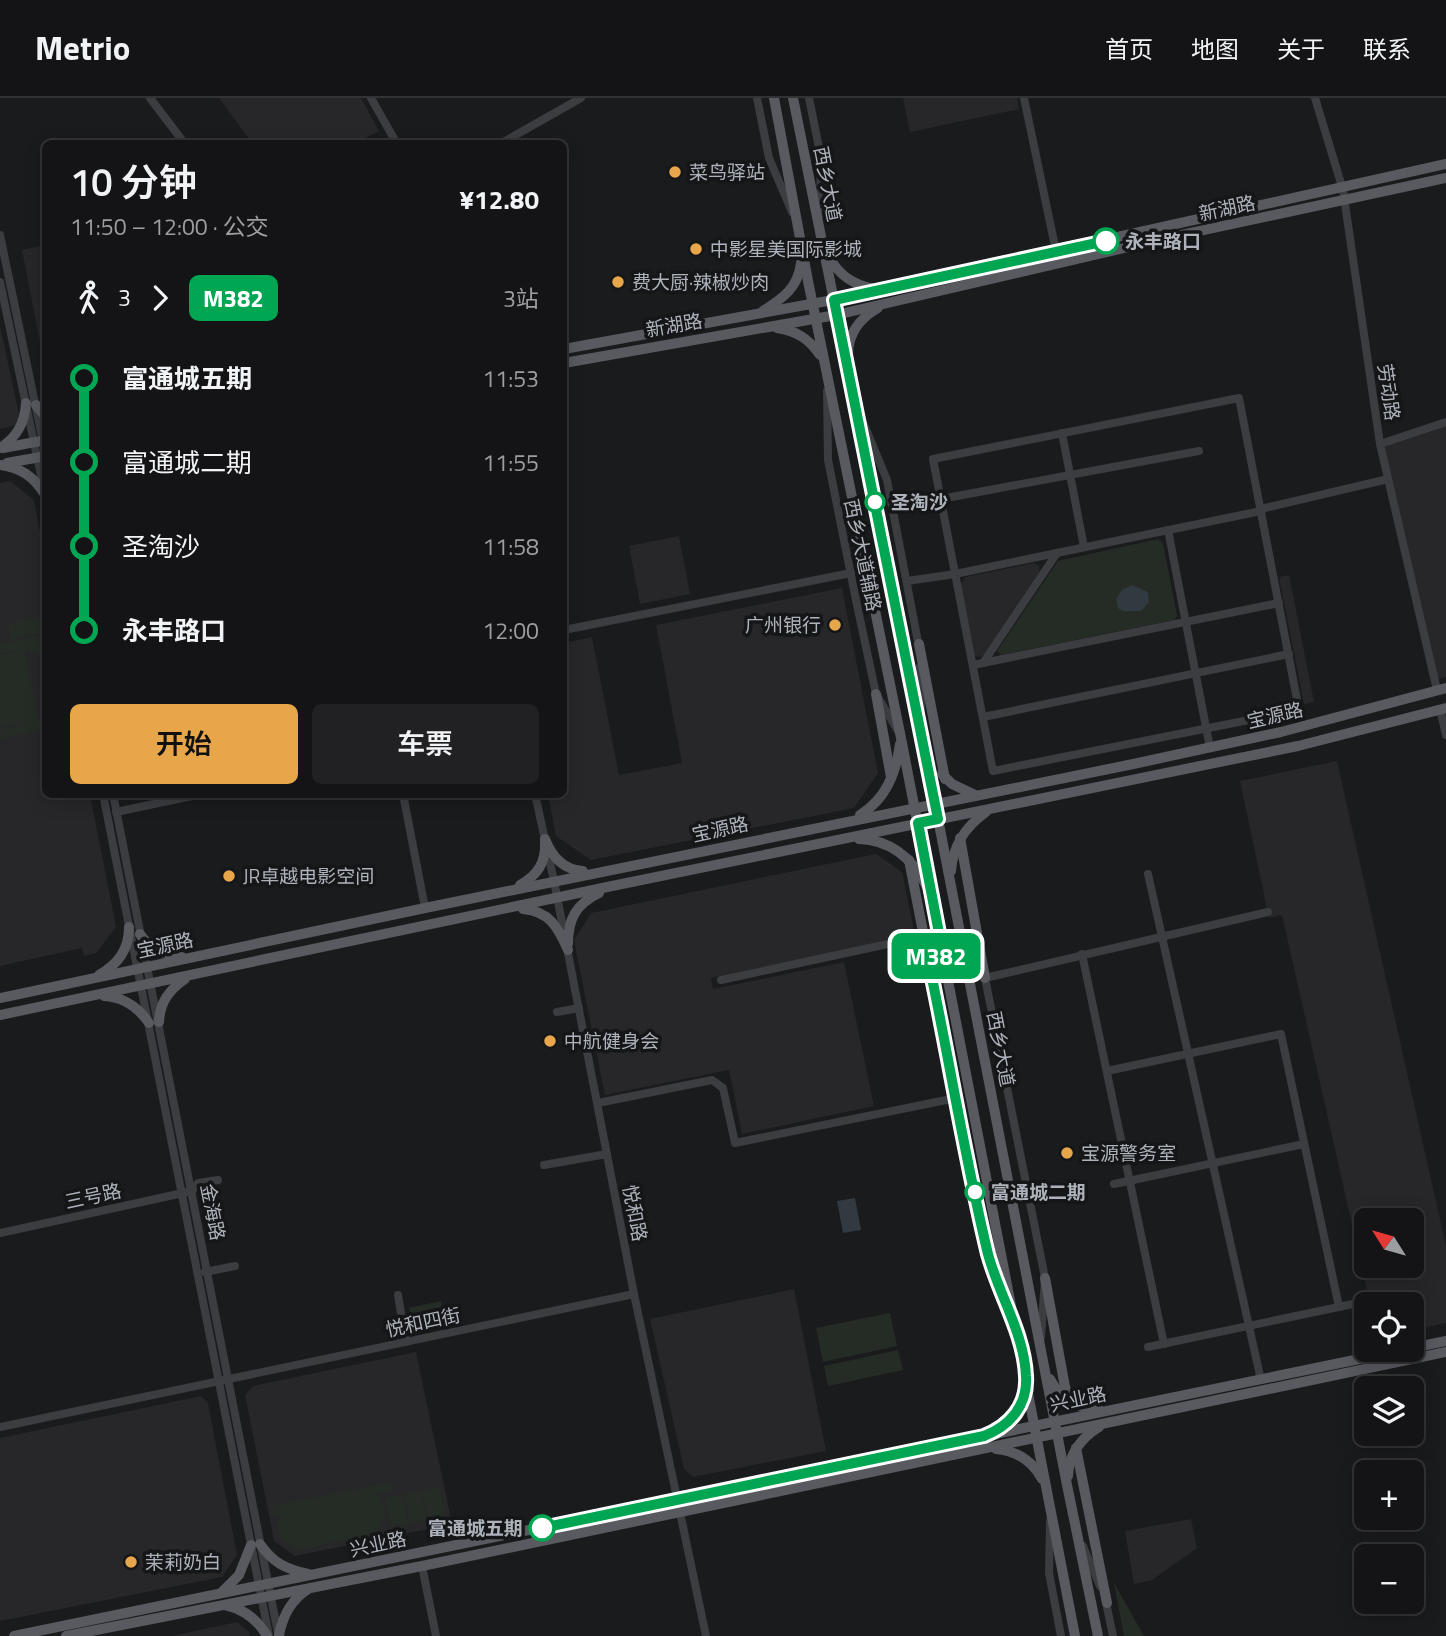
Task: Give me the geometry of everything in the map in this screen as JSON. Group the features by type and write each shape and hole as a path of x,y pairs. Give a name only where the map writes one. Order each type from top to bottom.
{"main road":[{"name":"西乡大道","path":"774,98 825,366 915,807 1075,1636"},
{"name":"西乡大道","path":"793,98 921,731 1098,1636"},
{"name":"新湖路","path":"567,362 836,315 1058,257 1446,164"},
{"name":"新湖路","path":"567,347 1058,257 1345,201 1446,178"},
{"path":"822,242 832,263 844,276 859,285 881,290"},
{"path":"760,314 794,288 800,275 802,250"},
{"path":"846,365 849,342 856,326 867,315 887,303"},
{"path":"764,327 777,327 801,335 808,340 825,366"},
{"path":"0,448 19,431 31,404 42,413"},
{"path":"0,448 41,441"},
{"path":"0,465 42,456"},
{"path":"0,465 26,473 42,492"},
{"path":"919,644 945,779"},
{"name":"宝源路","path":"0,998 555,881 1210,748 1442,689"},
{"path":"876,694 891,779"},
{"name":"宝源路","path":"0,1015 612,886 1298,746 1443,708"},
{"path":"921,731 934,762 945,779 958,789 975,795"},
{"path":"838,823 869,810 886,791 901,738"},
{"path":"1007,789 1001,793 1000,798 1002,802 1010,804"},
{"path":"951,888 953,856 960,838 989,808"},
{"path":"960,838 985,978"},
{"path":"545,839 554,858 567,868 587,871 614,869"},
{"path":"507,891 522,884 537,872 544,858 545,839"},
{"path":"842,839 879,842 891,846 909,860 932,896"},
{"path":"909,860 932,978"},
{"path":"568,950 569,922 573,913 586,901 612,886"},
{"path":"502,910 532,910 548,916 560,932 568,950"},
{"path":"94,978 122,956 128,944 129,927"},
{"path":"140,934 148,945 161,953 192,958"},
{"path":"94,996 124,1000 154,1023 169,992 186,979 203,973"},
{"path":"1045,1278 1065,1387 1070,1401"},
{"name":"兴业路","path":"1424,1346 1446,1341"},
{"name":"兴业路","path":"315,1581 678,1500 984,1436 1036,1431 1446,1352"},
{"name":"兴业路","path":"1108,1417 1354,1361"},
{"path":"1044,1367 1053,1385 1070,1401 1108,1417 1076,1448 1070,1462 1067,1485"},
{"path":"984,1436 1004,1426 1017,1413 1024,1394 1026,1376"},
{"name":"兴业路","path":"14,1636 315,1581 422,1566 986,1449 1036,1431"},
{"path":"1076,1448 1107,1603"},
{"path":"986,1449 1006,1450 1025,1458 1036,1468 1047,1490"},
{"path":"256,1545 282,1567 315,1581 289,1607 274,1636 249,1615 219,1599 234,1583 256,1545"},
{"name":"兴业路","path":"66,1636 219,1599"}],"street":[{"path":"150,98 182,140"},
{"path":"371,98 395,140"},
{"path":"507,140 581,98"},
{"path":"757,98 769,158 797,224"},
{"path":"809,98 821,158 819,229"},
{"path":"1024,98 1058,257"},
{"name":"劳动路","path":"1315,98 1345,201 1380,444 1442,689"},
{"path":"1,240 31,404"},
{"path":"0,282 41,441"},
{"name":"西乡大道辅路","path":"825,366 828,460 851,573 876,694 901,738"},
{"path":"1239,398 1299,710 993,771 933,458 1062,433 1239,398"},
{"name":"西乡大道辅路","path":"853,399 887,480 919,644 921,731"},
{"path":"1380,444 1446,422"},
{"path":"1062,433 1084,547"},
{"path":"941,499 1199,451"},
{"path":"907,581 956,574 1261,512 1265,508 1388,479"},
{"path":"1168,530 1210,748"},
{"path":"983,663 1057,553"},
{"path":"567,629 851,573"},
{"path":"973,665 1279,603"},
{"path":"983,717 1289,654"},
{"path":"1443,708 1446,734"},
{"name":"金海路","path":"104,798 129,927 146,984 192,1191 230,1379 256,1545"},
{"name":"金海路","path":"114,798 140,934 142,968"},
{"path":"116,812 182,798"},
{"path":"404,798 425,908"},
{"name":"悦和路","path":"537,798 634,1294 706,1636"},
{"path":"1148,874 1261,1380"},
{"path":"985,978 1268,912"},
{"path":"721,980 939,933 932,978 989,1257 1017,1332"},
{"path":"961,938 985,978 1045,1278 1040,1347"},
{"path":"1083,954 1164,1343"},
{"path":"557,1012 579,1007"},
{"name":"金海路","path":"154,1023 182,1193 219,1382 274,1636"},
{"path":"1107,1071 1281,1034 1339,1307"},
{"path":"597,1103 712,1080 723,1088 735,1143 956,1098"},
{"path":"1114,1184 1304,1144"},
{"path":"544,1166 607,1154"},
{"name":"三号路","path":"0,1233 192,1191 198,1183 218,1180"},
{"path":"198,1273 235,1266"},
{"name":"悦和四街","path":"0,1427 634,1294"},
{"path":"398,1295 406,1342"},
{"path":"1148,1347 1353,1304"},
{"path":"1050,1508 1049,1573 1061,1636"},
{"path":"1077,1532 1107,1603 1113,1636"},
{"path":"422,1566 436,1636"}],"shaded area":[{"path":"219,98 361,98 379,131 362,140 250,140"},
{"path":"903,98 1017,98 1019,109 910,132"},
{"path":"42,246 42,353 22,250"},
{"path":"0,326 20,419 16,425 0,429"},
{"path":"1446,422 1446,677 1435,680 1380,444"},
{"path":"10,481 34,500 42,543 42,798 91,798 116,927 96,953 84,956 82,948 0,966 0,483"},
{"path":"679,536 690,594 640,604 629,546"},
{"path":"1158,539 1163,543 1177,616 1174,620 1001,655 997,651 1058,561"},
{"path":"1034,563 1039,566 1039,572 984,655 975,656 960,585 966,577"},
{"path":"1289,575 1314,702 1304,704 1279,577"},
{"path":"1132,585 1148,592 1149,602 1141,611 1122,611 1118,608 1116,599 1122,590"},
{"path":"842,588 878,773 854,808 591,860 556,836 549,798 567,798 567,642 592,637 619,775 682,763 656,625"},
{"path":"38,617 41,633 11,640 8,624"},
{"path":"42,635 42,644 39,645 42,647 42,658 25,650 38,719 42,716 42,727 0,739 0,730 35,721 0,728 0,655 21,650 0,653 0,644"},
{"path":"1337,761 1446,1246 1446,1323 1424,1328 1424,1292 1367,1292 1364,1278 1424,1278 1424,1208 1354,1208 1354,1233 1282,915 1269,918 1240,781"},
{"path":"876,854 902,872 915,935 711,978 713,989 844,962 874,1106 742,1134 729,1070 605,1095 574,940 591,913"},
{"path":"855,1198 861,1230 843,1233 837,1201"},
{"path":"794,1289 826,1451 693,1477 684,1469 650,1319"},
{"path":"441,1301 445,1321 413,1328 409,1308"},
{"path":"890,1313 897,1346 823,1362 816,1328"},
{"path":"898,1350 903,1370 828,1386 824,1366"},
{"path":"416,1352 452,1524 295,1556 274,1541 245,1395 253,1386"},
{"path":"201,1396 208,1403 237,1555 222,1577 0,1621 0,1438"},
{"path":"391,1482 393,1491 378,1494 384,1503 386,1514 379,1529 372,1533 356,1539 302,1548 293,1547 284,1541 278,1524 280,1514 274,1515 272,1506"},
{"path":"439,1487 445,1516 428,1519 422,1490"},
{"path":"421,1491 427,1520 410,1523 404,1494"},
{"path":"402,1495 408,1524 391,1527 385,1498"},
{"path":"1191,1519 1197,1548 1152,1580 1134,1584 1125,1531"},
{"path":"1114,1583 1144,1636 1124,1636"},
{"path":"237,1622 250,1636 172,1636"}],"bus line":[{"name":"M382","path":"542,1528 984,1436 1004,1426 1017,1413 1021,1404 1026,1376 1017,1332 989,1257 932,978 939,933 918,823 938,819 834,300 1106,241"}],"place":[{"name":"菜鸟驿站","path":"675,172"},
{"name":"永丰路口","path":"1106,241"},
{"name":"中影星美国际影城","path":"696,249"},
{"name":"费大厨·辣椒炒肉","path":"618,282"},
{"name":"圣淘沙","path":"875,502"},
{"name":"广州银行","path":"835,625"},
{"name":"JR卓越电影空间","path":"229,876"},
{"name":"中航健身会","path":"550,1041"},
{"name":"宝源警务室","path":"1067,1153"},
{"name":"富通城二期","path":"975,1192"},
{"name":"富通城五期","path":"542,1528"},
{"name":"茉莉奶白","path":"131,1562"}]}
